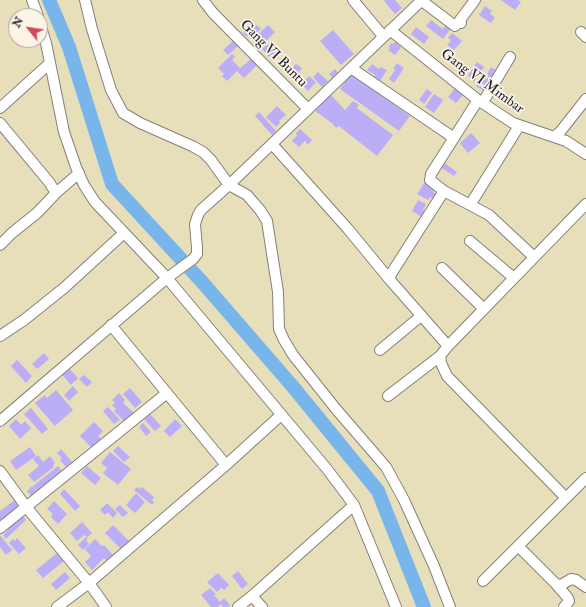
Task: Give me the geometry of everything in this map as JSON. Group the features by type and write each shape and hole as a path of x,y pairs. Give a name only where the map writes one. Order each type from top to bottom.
{"street":[{"path":"85,0 92,29 111,90 123,113 140,123 203,152 211,160 229,185 247,195 267,221 278,292 279,329 284,340 293,355 336,409 386,467 404,500 434,566 450,607"},
{"name":"Gang VI Buntu","path":"203,0 213,13 308,109"},
{"name":"Gang VI Mimbar","path":"353,0 387,33 480,101 519,126 555,136 586,154"},
{"path":"0,421 166,278 193,259 197,253 195,224 201,210 422,0 458,25 475,0"},
{"path":"47,48 64,132 79,173 95,202 166,278 327,469 354,505 396,607"},
{"path":"510,57 454,138 430,177 433,184 489,215 534,257"},
{"path":"0,108 50,63"},
{"path":"351,68 454,138"},
{"path":"555,136 560,132 586,99"},
{"path":"0,123 49,182 56,193"},
{"path":"470,205 519,126"},
{"path":"272,144 348,229 390,280 448,346"},
{"path":"0,244 38,213 56,193 79,173"},
{"path":"390,280 391,274 444,191"},
{"path":"388,396 440,356 586,204"},
{"path":"0,336 24,320 64,288 124,233"},
{"path":"470,241 514,278"},
{"path":"442,268 484,309"},
{"path":"380,350 422,316"},
{"path":"111,325 226,465"},
{"path":"440,356 441,364 448,376 566,498"},
{"path":"0,528 27,508 167,393"},
{"path":"57,607 89,583 226,465 281,415"},
{"path":"0,471 27,508 89,583 106,607"},
{"path":"483,581 586,478"},
{"path":"238,607 354,505"},
{"path":"518,546 568,598 569,601 564,607"},
{"path":"556,584 561,585 571,579 576,580 586,587"},
{"path":"252,596 262,607"}],"building":[{"path":"395,0 402,8 395,14 384,1"},
{"path":"501,0 518,0 521,2 515,10"},
{"path":"485,6 492,11 490,14 495,17 491,23 479,15"},
{"path":"431,20 443,29 447,23 452,27 443,39 426,26"},
{"path":"253,22 261,29 252,37 249,34 247,37 242,32"},
{"path":"268,25 275,32 260,47 253,39"},
{"path":"416,27 429,37 424,44 411,34"},
{"path":"333,30 354,54 341,65 320,41"},
{"path":"452,33 462,41 454,50 447,45 451,40 448,38"},
{"path":"233,41 238,46 228,55 223,50"},
{"path":"395,42 401,47 395,55 388,50 391,43 393,44"},
{"path":"268,43 277,53 271,59 262,49"},
{"path":"232,54 235,57 232,60 240,68 227,81 222,76 224,74 218,68"},
{"path":"252,58 258,64 244,78 237,71"},
{"path":"477,62 484,67 474,82 468,75"},
{"path":"397,63 404,68 394,83 389,79 395,70 393,69"},
{"path":"296,64 302,68 295,77 289,72"},
{"path":"372,64 379,69 381,67 387,70 380,81 374,78 375,75 367,70"},
{"path":"491,67 498,72 486,92 476,86 484,75 486,76"},
{"path":"335,69 340,75 334,80 329,74"},
{"path":"318,72 328,81 322,87 313,77"},
{"path":"351,74 410,116 399,131 340,89"},
{"path":"309,76 316,82 308,91 301,84"},
{"path":"455,88 463,95 456,103 448,97"},
{"path":"427,89 432,93 424,104 419,100"},
{"path":"434,94 443,100 434,113 425,107"},
{"path":"331,95 345,110 353,101 359,105 357,108 393,135 377,156 339,126 336,128 332,123 315,111"},
{"path":"277,106 286,115 279,121 280,123 276,127 266,117"},
{"path":"259,112 276,131 272,135 255,116"},
{"path":"300,129 312,140 308,145 305,141 299,147 292,141"},
{"path":"471,133 480,143 468,153 460,143"},
{"path":"443,162 457,172 454,176 440,167"},
{"path":"425,182 435,188 433,192 436,194 433,199 430,197 428,200 417,194"},
{"path":"418,200 426,204 423,210 426,212 422,217 412,211"},
{"path":"44,353 49,359 37,369 32,364"},
{"path":"17,360 32,376 26,383 11,366"},
{"path":"69,368 78,378 71,385 62,374"},
{"path":"84,375 92,382 87,387 79,379"},
{"path":"73,386 78,392 69,401 64,395"},
{"path":"130,388 142,402 135,408 123,394"},
{"path":"56,390 73,410 55,426 35,403 45,395 47,398"},
{"path":"119,393 125,400 123,403 135,414 126,423 114,411 116,409 112,405 115,403 112,400"},
{"path":"108,407 120,420 114,424 103,411"},
{"path":"31,408 48,429 42,434 24,414"},
{"path":"150,414 161,426 155,431 144,419"},
{"path":"16,419 21,425 25,421 31,428 20,439 9,426"},
{"path":"175,419 182,426 170,437 164,431"},
{"path":"94,422 103,431 98,436 103,441 94,450 80,436"},
{"path":"143,423 151,432 146,436 139,427"},
{"path":"118,446 130,457 124,462 113,451"},
{"path":"30,447 36,456 16,470 10,461"},
{"path":"61,449 72,462 66,467 60,460 62,458 57,453"},
{"path":"110,452 131,469 118,485 103,473 107,468 101,463"},
{"path":"38,455 43,462 50,456 55,463 53,465 54,467 34,482 28,475 39,466 33,459"},
{"path":"58,466 64,473 39,494 33,486"},
{"path":"87,466 101,478 95,485 81,473"},
{"path":"32,486 39,494 34,499 27,491"},
{"path":"137,487 140,489 142,487 154,497 152,500 154,502 152,505 134,490"},
{"path":"64,489 80,506 75,511 60,494"},
{"path":"136,493 145,502 135,513 126,505"},
{"path":"16,499 23,508 0,525 0,511"},
{"path":"54,501 67,514 58,524 51,517 53,514 47,509"},
{"path":"107,503 117,513 113,518 108,512 105,515 100,510"},
{"path":"120,505 128,513 123,517 115,509"},
{"path":"21,514 26,520 6,539 3,535 8,530 5,527"},
{"path":"82,522 92,533 87,537 84,535 77,541 70,533"},
{"path":"113,525 130,542 122,550 105,533"},
{"path":"0,535 12,550 6,555 0,547"},
{"path":"86,537 89,544 83,550 78,545"},
{"path":"17,538 26,548 19,554 9,543 13,539 15,541"},
{"path":"95,539 102,546 104,545 113,555 107,561 104,558 92,570 85,562 91,556 85,549"},
{"path":"57,553 64,561 43,578 36,570"},
{"path":"238,571 248,584 242,589 232,576"},
{"path":"65,572 70,578 56,590 51,584"},
{"path":"218,573 229,585 224,590 221,588 217,592 207,582"},
{"path":"210,588 216,594 214,595 220,602 224,598 230,605 228,607 223,607 221,604 218,607 211,607 201,595"}],"waterway":[{"path":"49,0 69,47 112,184 203,283 294,388 378,491 424,607"}]}
